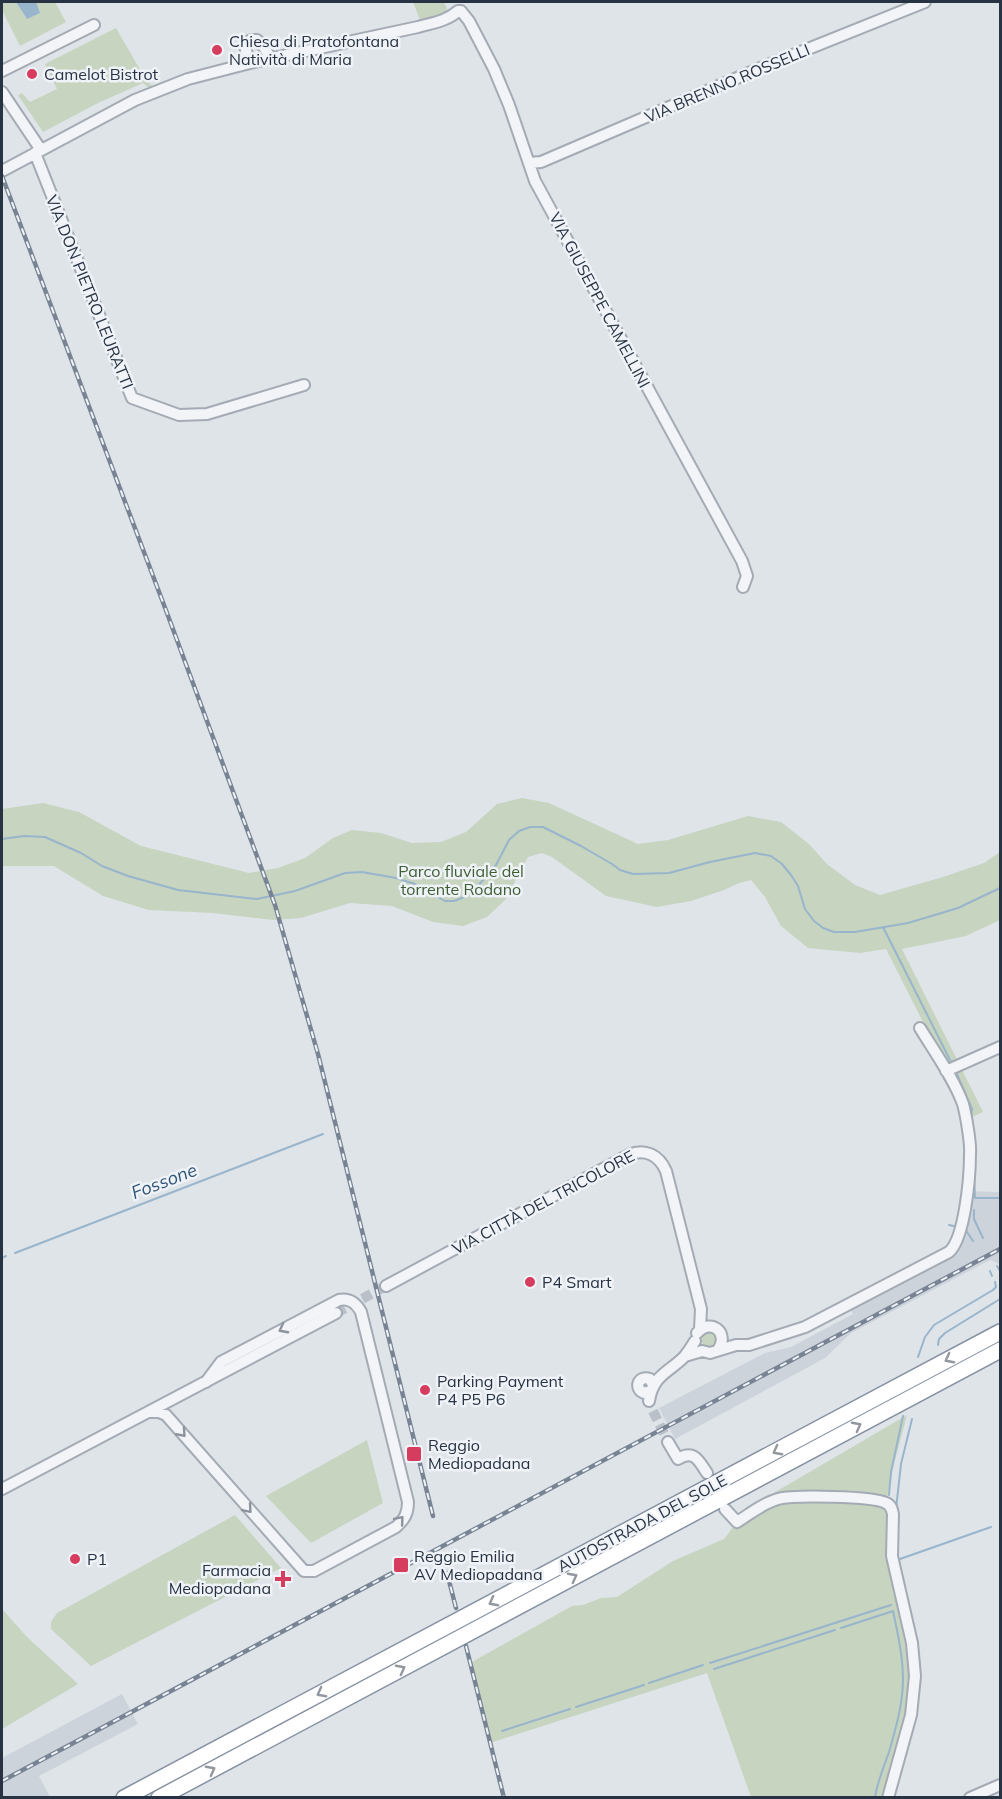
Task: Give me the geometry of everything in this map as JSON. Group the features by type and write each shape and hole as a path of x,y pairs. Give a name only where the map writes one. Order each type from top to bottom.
{"highway":[{"name":"AUTOSTRADA DEL SOLE","path":"124,1797 1000,1332"},
{"name":"AUTOSTRADA DEL SOLE","path":"159,1797 1000,1350"}],"street":[{"name":"VIA BRENNO ROSSELLI","path":"529,163 541,162 758,69 925,2"},
{"name":"VIA GIUSEPPE CAMELLINI","path":"459,6 494,69 535,181 742,561 747,576 743,587"},
{"path":"2,171 135,100 188,79 250,63 426,25 449,17 459,6"},
{"path":"2,71 94,26"},
{"path":"250,63 246,44 251,40 257,40 271,59"},
{"name":"VIA DON PIETRO LEURATTI","path":"2,92 38,152 132,399 179,415 207,414 304,385"},
{"path":"685,1356 702,1352 710,1353 736,1345 749,1345 810,1325 949,1252 953,1247 963,1220 970,1153 963,1105 920,1028"},
{"path":"946,1071 1000,1047"},
{"name":"VIA CITTÀ DEL TRICOLORE","path":"386,1286 628,1155 644,1152 654,1155 666,1171 701,1309"},
{"path":"148,1412 166,1415 304,1571 314,1570 402,1522 408,1509 408,1502 362,1315 353,1302 345,1299 339,1300 221,1362 206,1382"},
{"path":"701,1309 713,1327 736,1345"},
{"path":"650,1393 661,1374 685,1356 695,1341 700,1329 701,1309"},
{"path":"2,1489 336,1313"},
{"path":"700,1329 713,1327"},
{"path":"718,1350 722,1343 722,1335"},
{"path":"695,1341 702,1352"},
{"path":"668,1442 678,1459 685,1455 693,1456 698,1459 707,1473"},
{"path":"725,1509 737,1522 766,1504 788,1497 864,1498 885,1502 891,1508 893,1514 892,1556 913,1649 915,1676 910,1715 888,1797"},
{"path":"970,1797 1000,1785"}],"shaded area":[{"path":"962,1191 1000,1192 1000,1264 990,1260 851,1333 825,1358 675,1439 659,1408 765,1353 791,1347 853,1314 846,1302 945,1250 954,1239"},
{"path":"122,1694 138,1724 39,1776 50,1797 2,1797 2,1758"}],"green space":[{"path":"2,2 16,2 27,19 36,2 55,2 66,22 20,46 2,10"},
{"path":"413,2 444,2 448,11 420,20"},
{"path":"116,28 146,80 153,87 149,88 143,83 98,103 43,132 18,95 22,93 30,102 57,89 45,64"},
{"name":"Parco fluviale del torrente Rodano","path":"522,798 549,803 638,844 668,840 748,816 781,822 809,844 827,864 855,885 880,895 984,863 1000,852 1000,920 966,936 902,949 983,1112 972,1117 967,1116 886,949 860,953 808,948 781,926 765,897 751,880 691,901 657,907 606,896 552,857 542,853 528,857 505,900 487,917 463,926 433,922 392,906 350,903 301,918 273,920 213,913 149,910 103,896 54,866 2,866 2,809 43,803 79,812 141,846 249,873 278,868 305,858 333,838 352,830 381,833 412,843 441,842 466,832 497,804"},
{"path":"706,1331 712,1331 717,1339 715,1345 706,1347 701,1342 701,1336"},
{"path":"907,1415 887,1499 876,1495 847,1492 772,1494"},
{"path":"367,1440 383,1503 311,1543 266,1496"},
{"path":"781,1498 889,1505 891,1535 915,1676 888,1797 751,1797 707,1673 490,1743 470,1663 572,1606 583,1605 601,1598 617,1597 673,1561 724,1539 737,1522"},
{"path":"235,1515 281,1568 91,1666 51,1629 51,1622 57,1613"},
{"path":"2,1609 27,1637 78,1684 2,1729"}],"water":[{"path":"16,2 36,2 40,13 27,19"}],"waterway":[{"path":"2,839 24,836 45,837 81,853 102,866 178,890 257,899 295,891 345,873 362,872 396,878 415,884 445,901 454,901 477,887 496,865 509,840 519,831 530,827 543,827 581,846 620,870 633,874 669,873 755,853 771,856 791,875 798,886 805,909 814,921 834,932 855,932 908,923 958,908 1000,888"},
{"path":"883,927 952,1064"},
{"path":"956,1072 972,1109 971,1116"},
{"name":"Fossone","path":"15,1253 323,1134"},
{"path":"974,1173 975,1198 1000,1198"},
{"path":"974,1210 974,1219 983,1238"},
{"path":"949,1225 958,1227"},
{"path":"965,1229 973,1241"},
{"name":"Fossone","path":"2,1258 6,1256"},
{"path":"997,1266 1000,1271"},
{"path":"990,1271 992,1276"},
{"path":"918,1357 925,1337 934,1325 993,1290 996,1287 995,1282"},
{"path":"938,1345 939,1339 945,1333 1000,1299"},
{"path":"889,1495 891,1472 903,1416"},
{"path":"896,1509 901,1464 912,1419"},
{"path":"900,1559 991,1527"},
{"path":"710,1663 891,1605"},
{"path":"841,1628 893,1611 901,1654 903,1689 897,1724 875,1798"},
{"path":"714,1669 835,1630"},
{"path":"917,1639 919,1666"},
{"path":"649,1683 703,1665"},
{"path":"576,1707 644,1685"},
{"path":"502,1731 570,1709"}],"tunnel":[{"path":"336,1313 386,1286"},
{"path":"653,1411 668,1442"}],"railway":[{"path":"2,176 275,905 318,1054 433,1516"},
{"path":"2,1781 1000,1249"},
{"path":"447,1573 456,1608"},
{"path":"466,1646 504,1798"}],"place":[{"name":"Chiesa di Pratofontana Natività di Maria","path":"217,50"},
{"name":"Camelot Bistrot","path":"32,74"},
{"name":"P4 Smart","path":"530,1282"},
{"name":"Parking Payment P4 P5 P6","path":"425,1390"},
{"name":"Reggio Mediopadana","path":"414,1454"},
{"name":"P1","path":"75,1559"},
{"name":"Reggio Emilia AV Mediopadana","path":"401,1565"},
{"name":"Farmacia Mediopadana","path":"283,1579"}]}
